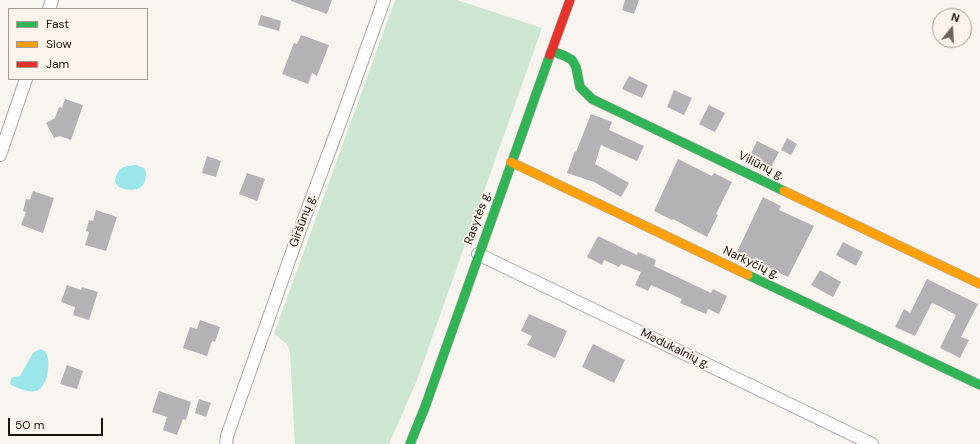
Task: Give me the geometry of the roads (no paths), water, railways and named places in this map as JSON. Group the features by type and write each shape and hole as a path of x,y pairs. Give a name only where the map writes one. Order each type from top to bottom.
{"street":[{"name":"Giršūnų g.","path":"226,444 227,436 302,224 384,0"},
{"name":"Rasytės g.","path":"410,444 425,407 478,254 570,0"},
{"name":"Viliūnų g.","path":"552,51 572,60 575,66 578,83 582,90 592,98 980,284"},
{"path":"0,155 26,80"},
{"name":"Narkyčių g.","path":"511,162 980,385"},
{"name":"Medukalnių g.","path":"478,254 872,444"}],"water":[{"path":"136,165 144,168 146,172 145,180 142,186 134,190 119,187 115,182 119,171 124,167"},
{"path":"40,349 45,351 47,355 48,373 40,389 30,391 11,385 10,381 12,378 20,376 33,353"}]}
